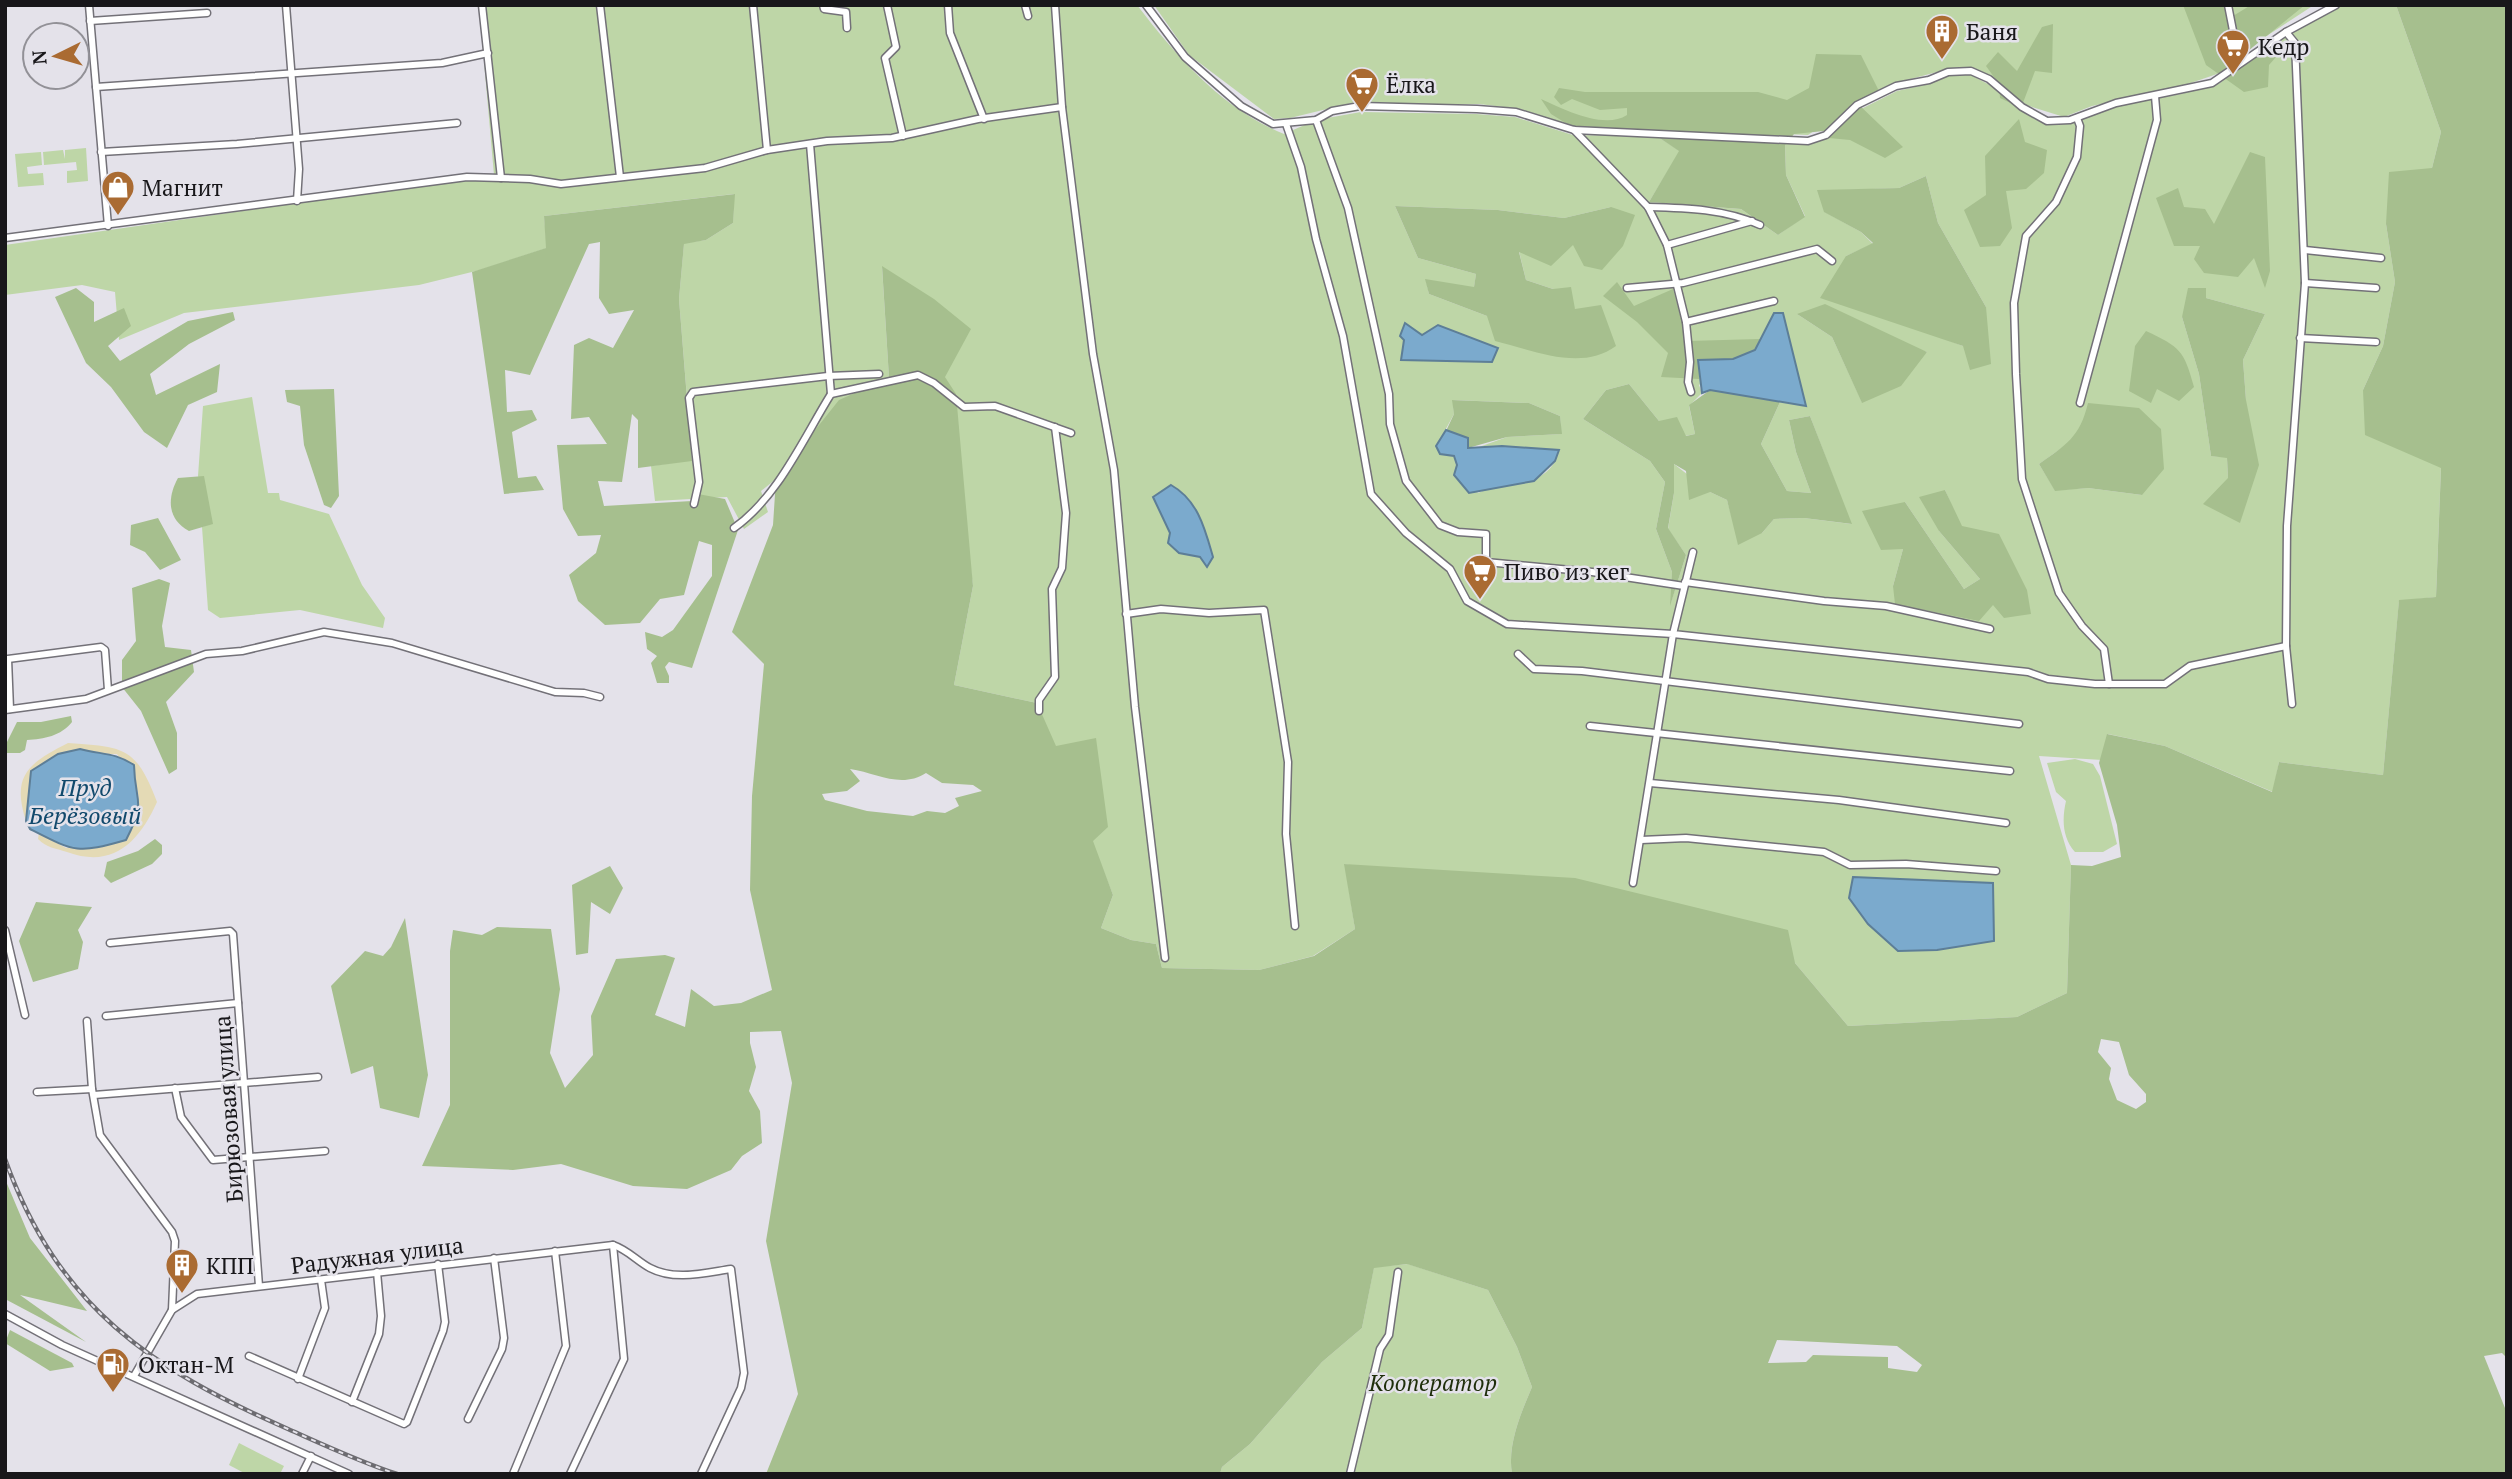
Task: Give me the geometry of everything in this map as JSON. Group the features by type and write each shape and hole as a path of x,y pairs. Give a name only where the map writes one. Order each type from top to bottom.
{"street":[{"path":"89,5 90,21 207,13"},
{"path":"292,5 286,5 298,201"},
{"path":"482,5 501,178"},
{"path":"600,5 620,177"},
{"path":"753,5 767,150"},
{"path":"823,5 824,9 831,12 846,12 847,28"},
{"path":"887,5 896,47 885,58 903,136"},
{"path":"948,5 950,33 984,119"},
{"path":"1025,5 1028,16"},
{"path":"1055,5 1062,107 1093,354 1114,470 1126,614 1165,958"},
{"path":"1146,5 1185,57 1232,99 1273,124 1316,120 1332,111 1360,106 1477,109 1516,113 1574,130 1808,141 1826,135 1857,105 1896,86 1929,80 1948,72 1971,71 1989,79 2022,107 2047,121 2077,118 2116,103 2212,83 2286,32 2325,8 2336,5"},
{"path":"2228,5 2236,46 2232,70"},
{"path":"91,32 108,226"},
{"path":"2286,32 2295,43 2305,250 2305,283 2287,527 2286,646 2292,704"},
{"path":"96,87 442,63 488,53"},
{"path":"2080,403 2157,120 2155,96"},
{"path":"5,238 467,177 561,184 705,168 767,150 903,136 984,119 1062,107"},
{"path":"2077,118 2080,126 2077,157 2056,202 2026,236 2014,303 2015,374 2022,479 2059,593 2082,626 2105,649 2109,684"},
{"path":"1316,120 1348,208 1389,394 1390,424 1406,481 1440,525 1458,533 1486,534 1486,562 1886,606 1990,629"},
{"path":"102,152 457,123"},
{"path":"1286,124 1301,167 1316,239 1343,336 1371,494 1406,533 1450,569 1467,601 1507,624 1673,634 2028,672 2048,678 2109,684 2165,684 2190,666 2286,646"},
{"path":"1574,130 1648,207 1667,245 1686,322 1690,362 1688,382 1691,392"},
{"path":"734,528 753,514 767,497 831,394 810,144"},
{"path":"1648,207 1695,209 1745,217 1760,225"},
{"path":"1667,245 1752,221"},
{"path":"1627,288 1676,284 1817,248 1832,261"},
{"path":"2305,250 2381,258"},
{"path":"2305,283 2376,288"},
{"path":"1686,322 1773,301"},
{"path":"2300,338 2376,342"},
{"path":"694,504 699,482 689,398 693,392 828,376 879,374"},
{"path":"831,394 918,375 934,383 964,407 995,406 1070,433"},
{"path":"1039,711 1039,700 1055,677 1052,589 1062,568 1066,513 1055,427"},
{"path":"1633,883 1673,634 1692,552"},
{"path":"1126,614 1161,609 1209,613 1264,610 1288,762 1286,834 1295,926"},
{"path":"107,690 105,650 102,646 8,659 8,709 51,706 86,699 206,654 242,651 324,632 398,645 555,692 600,697"},
{"path":"1518,654 1534,668 1582,671 1667,684 2019,724"},
{"path":"1590,726 2010,771"},
{"path":"1650,783 1839,800 2006,823"},
{"path":"1641,840 1686,838 1824,852 1850,864 1906,864 1996,871"},
{"path":"5,930 25,1015"},
{"name":"Бирюзовая улица","path":"110,943 230,931 233,934 259,1286"},
{"path":"106,1016 238,1003"},
{"path":"87,1020 93,1092 103,1142 172,1233 177,1254 170,1295 172,1310 134,1376"},
{"path":"37,1093 175,1088 318,1077"},
{"path":"175,1088 181,1117 213,1160 325,1152"},
{"path":"570,1474 624,1359 613,1245 626,1250 649,1268 667,1275 686,1276 731,1269 744,1373 741,1388 701,1474"},
{"name":"Радужная улица","path":"172,1310 191,1296 438,1264 613,1245"},
{"path":"512,1472 566,1346 555,1251"},
{"path":"468,1419 502,1349 504,1338 494,1258"},
{"path":"248,1356 404,1424 445,1322 438,1264"},
{"path":"352,1402 379,1334 381,1316 377,1272"},
{"path":"1350,1474 1379,1353 1389,1335 1398,1272"},
{"path":"298,1379 325,1308 321,1280"},
{"path":"5,1314 62,1345 349,1474"},
{"path":"302,1474 311,1457"}],"green space":[{"path":"479,5 1137,5 1168,44 1202,80 1240,111 1284,134 1316,120 1361,112 1515,117 1573,135 1658,137 1680,151 1649,202 1741,209 1778,235 1805,216 1786,175 1785,144 1806,144 1829,138 1859,110 1897,91 1929,84 1948,76 1969,74 1988,84 2044,124 2070,124 2101,109 2181,94 2220,83 2246,60 2308,21 2343,5 2396,5 2441,132 2432,168 2386,224 2395,282 2383,346 2363,390 2441,467 2436,597 2399,601 2383,775 2279,762 2273,792 2165,746 2108,734 2102,760 2039,756 2071,865 2067,993 2017,1017 1848,1026 1795,963 1345,864 1355,929 1313,956 1259,970 1162,968 1156,944 1131,940 1101,928 1113,895 1037,703 954,685 973,586 945,377 882,267 889,378 796,452 776,479 761,491 768,512 744,529 727,497 655,501 651,466 692,460 679,299 684,243 706,240 733,223 734,194 544,216 547,248 480,270 419,285 184,313 119,340 115,292 82,285 5,295 5,245 494,175","holes":["1926,176 1938,223 1986,307 1963,346 1921,330 1846,256 1873,244 1861,232 1825,212 1818,191 1899,188","1395,206 1498,210 1564,218 1611,207 1519,251 1526,280 1553,289 1575,309 1487,316 1429,294 1426,280 1474,288 1476,274 1418,258","2205,288 2206,298 2265,314 2243,360 2246,400 2240,523 2228,478 2227,457 2211,456 2199,374 2182,317","1797,314 1927,352 1862,402 1832,337","1438,325 1497,348 1401,360 1404,340 1423,335","1755,350 1805,405 1780,402 1761,444 1787,491 1811,493 1796,452 1789,420 1810,416 1851,524 1804,518 1774,519 1762,533 1736,532 1727,500 1710,492 1674,464 1674,493 1668,529 1686,555 1671,602 1672,572 1656,529 1665,482 1650,461 1583,419 1606,390 1629,384 1659,421 1685,436 1695,434 1689,406 1702,393 1699,385 1733,359","1453,400 1529,403 1560,416 1561,434 1507,437 1479,447 1559,450 1554,463 1537,478 1478,493 1457,465 1454,456 1436,447 1454,414","2084,421 2142,495 2088,488 2055,490 2039,464 2073,440","1171,485 1181,492 1193,510 1207,566 1200,557 1168,543 1170,533 1153,497","1945,490 1994,604 1893,586 1903,549 1905,502 1964,589 1980,579 1939,531","1853,877 1993,883 1994,941 1937,950 1898,951 1849,898"]},
{"path":"1154,5 2314,5 2242,52 2217,74 2182,86 2092,106 2064,117 2026,105 1991,76 1974,68 1948,69 1896,83 1856,102 1808,135 1574,126 1520,109 1479,104 1420,105 1360,101 1290,118 1274,119 1189,55"},
{"path":"2183,5 2223,5 2233,16 2251,5 2305,5 2248,51 2252,58 2281,44 2283,49 2269,65 2268,87 2244,92 2206,65"},
{"path":"2396,5 2507,5 2507,1358 2502,1353 2484,1356 2507,1413 2507,1474 1512,1474 1513,1441 1532,1387 1517,1347 1488,1290 1407,1264 1374,1268 1362,1328 1322,1362 1250,1444 1222,1467 1220,1474 766,1474 798,1394 766,1241 792,1083 781,1031 750,1032 756,1067 749,1091 760,1111 762,1143 742,1156 731,1170 687,1189 633,1186 561,1164 513,1170 422,1166 450,1105 450,951 453,930 482,935 497,927 551,929 560,989 550,1053 565,1088 593,1055 591,1016 616,959 665,955 675,958 655,1015 685,1027 691,989 714,1006 741,1003 772,990 750,890 752,796 764,664 732,632 773,525 776,479 839,400 889,378 882,266 934,299 971,329 945,377 956,394 973,586 954,685 1037,703 1056,746 1096,738 1108,827 1093,841 1113,895 1101,928 1131,940 1156,944 1162,968 1259,970 1314,956 1355,929 1344,864 1575,878 1788,930 1795,963 1848,1026 2017,1017 2067,993 2071,865 2092,866 2121,857 2117,825 2099,763 2107,734 2165,746 2272,792 2279,762 2383,775 2399,600 2436,597 2441,468 2365,435 2363,390 2383,346 2395,282 2386,224 2389,172 2432,168 2441,132","holes":["850,769 898,780 917,778 926,773 942,783 973,785 982,791 955,798 959,806 945,813 927,811 913,816 867,811 825,800 822,794 847,791 860,781","2101,1039 2119,1042 2129,1075 2146,1094 2146,1102 2136,1109 2117,1100 2109,1079 2111,1068 2098,1052","1777,1340 1897,1346 1922,1365 1917,1372 1888,1368 1888,1357 1813,1355 1806,1362 1768,1363"]},
{"path":"2053,24 2052,73 2035,71 2021,108 2000,98 1999,84 1986,66 1998,52 2017,71 2042,27"},
{"path":"1816,54 1861,55 1879,91 1856,102 1903,147 1885,158 1850,140 1829,138 1824,131 1794,134 1785,145 1786,175 1805,217 1778,235 1741,209 1649,202 1679,151 1658,137 1585,135 1551,114 1541,99 1584,116 1607,120 1627,115 1627,108 1600,110 1572,99 1561,105 1554,97 1559,88 1585,92 1758,92 1787,100 1809,88"},
{"path":"2019,119 2025,142 2047,150 2044,173 2026,189 2006,191 2012,228 2000,246 1980,247 1964,210 1986,195 1985,156"},
{"path":"86,148 88,181 67,183 67,171 77,170 76,162 44,165 43,152 63,150 65,159 65,150"},
{"path":"41,152 42,165 27,167 28,174 43,173 44,185 18,187 15,154"},
{"path":"2250,152 2265,157 2270,271 2265,288 2254,258 2238,277 2204,273 2194,259 2200,246 2174,246 2156,198 2178,188 2184,207 2205,209 2214,224"},
{"path":"1926,176 1938,223 1986,307 1991,364 1970,370 1963,346 1820,298 1846,256 1873,243 1861,232 1824,212 1817,190 1899,188"},
{"path":"735,194 733,223 706,240 684,244 679,299 692,461 638,468 638,420 632,414 622,482 598,481 604,506 692,501 698,494 725,499 738,530 692,668 669,662 665,667 669,683 657,683 651,663 657,656 647,649 645,632 662,637 673,630 712,576 712,545 699,541 684,595 660,599 640,623 605,625 578,601 569,575 596,553 601,535 578,536 563,509 557,445 607,444 589,417 571,419 574,345 589,338 613,348 634,310 609,314 599,298 600,242 589,244 530,375 505,370 507,412 532,410 537,420 512,432 518,478 536,476 544,490 504,494 472,272 546,248 544,216"},
{"path":"1395,206 1498,210 1564,218 1611,207 1635,215 1623,246 1602,270 1584,266 1573,245 1551,266 1519,252 1526,280 1553,289 1571,287 1575,309 1601,305 1616,346 1602,354 1572,358 1557,357 1495,341 1487,316 1429,294 1425,279 1474,287 1476,274 1418,258"},
{"path":"1617,282 1634,306 1673,289 1687,341 1760,339 1755,350 1733,359 1699,360 1699,379 1661,377 1668,353 1637,322 1603,296"},
{"path":"76,288 94,302 94,322 124,308 131,326 108,346 120,361 188,321 233,312 235,320 189,344 150,374 156,395 220,364 217,392 188,405 167,448 144,432 111,387 86,363 55,297"},
{"path":"2188,288 2206,288 2206,298 2265,314 2243,360 2246,400 2259,465 2240,523 2203,504 2228,478 2227,458 2211,456 2199,374 2182,317"},
{"path":"1825,304 1927,352 1901,386 1862,403 1832,337 1797,314"},
{"path":"2146,331 2173,346 2187,365 2194,387 2179,401 2157,389 2151,403 2129,391 2135,346"},
{"path":"1629,384 1659,421 1677,417 1686,436 1695,434 1689,405 1710,390 1780,402 1761,444 1787,491 1811,493 1796,452 1789,420 1810,416 1852,524 1804,518 1774,519 1762,533 1738,545 1727,500 1710,492 1689,500 1686,471 1674,464 1674,493 1668,528 1686,555 1670,606 1672,572 1656,529 1665,482 1650,461 1583,419 1606,390"},
{"path":"334,389 339,496 331,508 324,505 304,445 300,406 287,402 285,390"},
{"path":"252,397 268,493 279,493 280,500 329,514 362,585 385,618 383,628 300,610 220,618 208,610 202,527 212,523 198,476 203,406"},
{"path":"1452,400 1529,403 1560,416 1562,434 1507,437 1468,448 1468,438 1446,431 1454,414"},
{"path":"2088,403 2139,408 2161,429 2164,469 2142,495 2088,488 2055,491 2039,464 2071,439 2081,424"},
{"path":"204,476 213,524 189,531 173,514 172,493 178,478"},
{"path":"1945,490 1962,526 1999,534 2027,590 2031,614 2004,618 1993,605 1979,621 1895,604 1893,586 1903,549 1881,550 1862,511 1905,502 1964,589 1980,579 1939,531 1919,497"},
{"path":"158,518 181,560 160,570 145,552 130,545 131,525"},
{"path":"159,579 170,583 162,626 165,647 191,650 194,672 166,702 177,733 177,769 169,774 141,711 122,687 122,660 136,641 132,588"},
{"path":"71,716 72,722 57,734 27,740 25,750 20,753 5,753 5,746 17,722 41,722"},
{"path":"2075,759 2093,764 2100,776 2117,844 2103,852 2075,852 2065,834 2066,801 2056,792 2047,763"},
{"path":"155,839 162,845 162,854 152,864 111,883 104,876 107,862 138,851"},
{"path":"610,866 623,888 610,914 591,902 588,953 576,955 572,885"},
{"path":"36,902 92,907 78,930 83,942 78,969 33,982 19,941"},
{"path":"405,918 428,1075 419,1118 380,1108 373,1066 351,1074 331,986 365,951 383,956 391,947"},
{"path":"5,1179 30,1238 87,1311 20,1295 86,1342 5,1299"},
{"name":"Кооператор","path":"1408,1264 1488,1290 1517,1347 1532,1387 1513,1441 1512,1474 1220,1474 1222,1467 1250,1444 1322,1362 1362,1328 1374,1267"},
{"path":"10,1330 72,1363 74,1367 50,1371 5,1343"},
{"path":"239,1443 284,1466 280,1474 246,1474 229,1465"}],"sand":[{"path":"68,743 103,746 126,753 142,770 157,802 133,840 111,854 83,856 51,847 38,839 39,833 66,848 126,840 136,813 138,795 117,754 71,751 31,771 26,821 22,805 22,781 34,764"}],"water":[{"path":"1774,313 1783,313 1806,406 1710,390 1702,393 1698,360 1733,359 1755,350"},
{"path":"1405,323 1422,335 1438,325 1498,348 1492,362 1401,360 1404,340 1400,336"},
{"path":"1446,430 1468,438 1468,448 1502,446 1559,450 1555,461 1534,481 1469,493 1454,475 1457,465 1454,456 1440,454 1436,446"},
{"path":"1171,485 1188,499 1199,516 1213,557 1207,567 1200,557 1179,553 1168,543 1170,533 1153,497"},
{"name":"Пруд Берёзовый","path":"80,749 114,756 134,765 138,809 126,840 86,849 76,848 30,829 26,821 31,771 58,754"},
{"path":"1853,877 1993,883 1994,941 1937,950 1898,951 1868,924 1849,898"}],"railway":[{"path":"5,1159 27,1211 52,1255 82,1294 115,1327 152,1356 193,1382 239,1406 342,1453 397,1474"}],"place":[{"name":"Баня","path":"1942,61"},
{"name":"Кедр","path":"2233,76"},
{"name":"Ёлка","path":"1362,114"},
{"name":"Магнит","path":"118,217"},
{"name":"Пиво из кег","path":"1480,601"},
{"name":"КПП","path":"182,1295"},
{"name":"Октан-М","path":"113,1394"}]}
